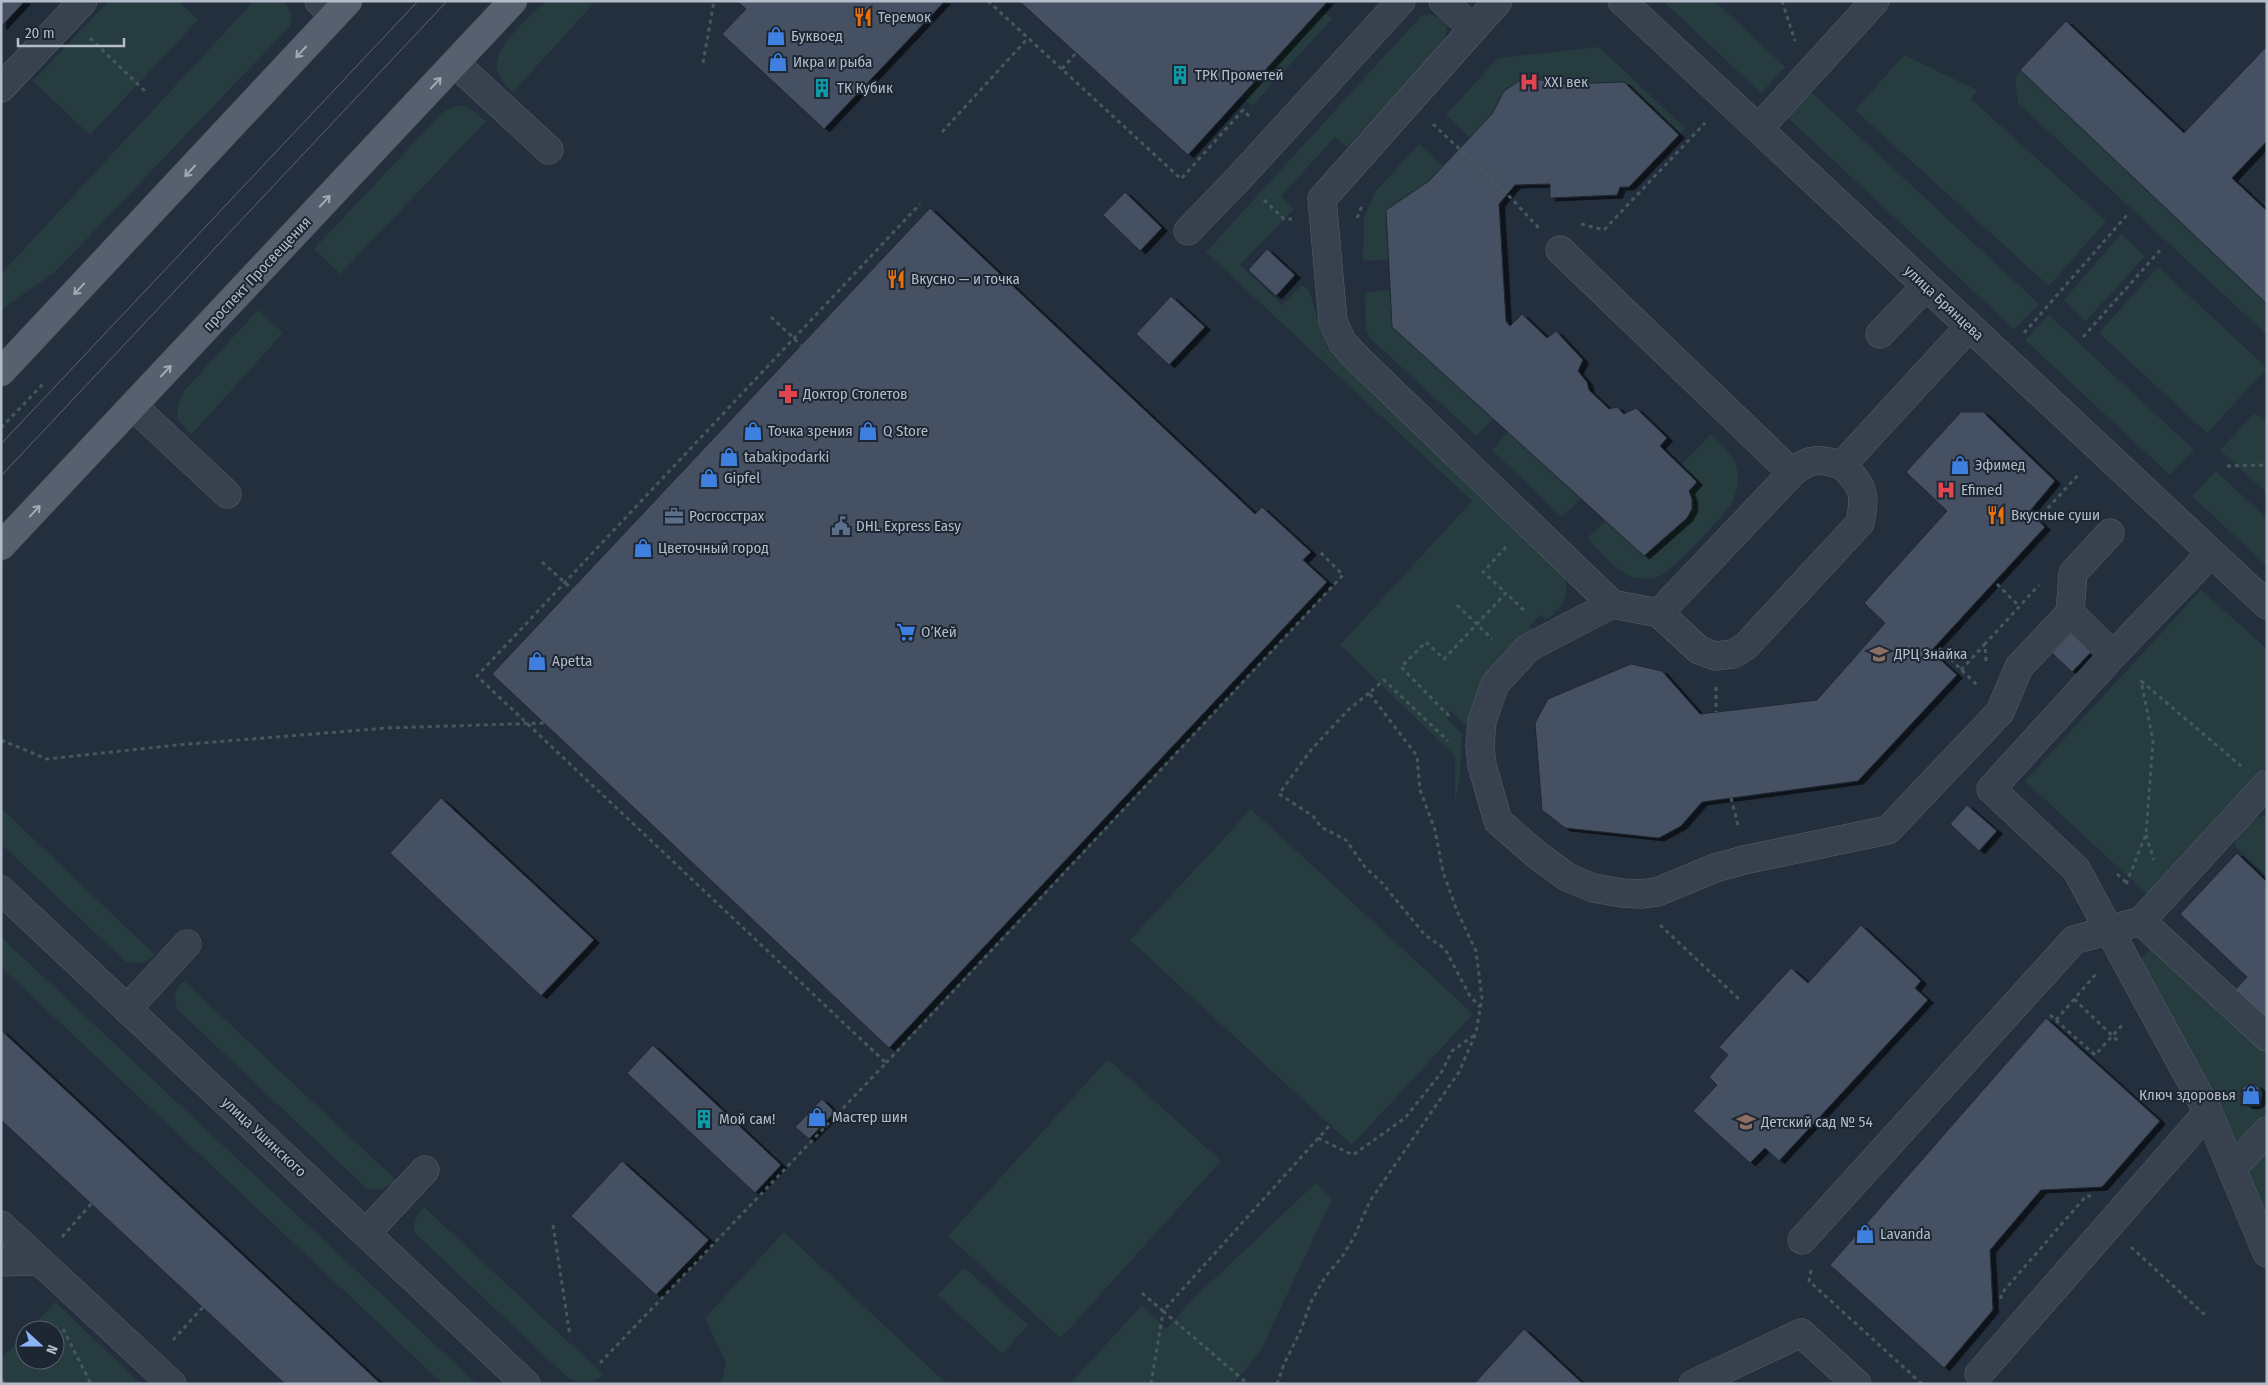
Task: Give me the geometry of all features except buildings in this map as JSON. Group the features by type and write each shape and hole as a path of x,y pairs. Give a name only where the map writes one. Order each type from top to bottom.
{"main road":[{"name":"проспект Просвещения","path":"1,546 513,1"},
{"path":"1,372 334,6"}],"street":[{"path":"1188,231 1401,1"},
{"path":"1443,1 1473,29"},
{"path":"1498,1 1322,199 1333,321 1342,342 1358,360 1612,604 1660,613 1699,650 1715,656 1733,654 1746,646 1860,523 1864,502 1859,482 1842,464 1820,459 1801,465 1660,613"},
{"name":"улица Брянцева","path":"1622,1 2267,606"},
{"path":"1758,128 1876,1"},
{"path":"1,88 75,9"},
{"path":"454,63 549,150"},
{"path":"1560,250 1792,473"},
{"path":"1880,334 1926,286"},
{"path":"1842,464 1969,327"},
{"path":"133,406 226,494"},
{"path":"1612,604 1528,648 1495,684 1482,721 1480,746 1482,765 1498,821 1537,855 1567,877 1593,888 1622,893 1641,894 1657,892 1715,868 1744,860 1888,830 2000,712 2020,667 2070,613 2073,572 2110,533"},
{"path":"2209,552 2196,569 2113,655 1991,789 2076,869 2208,1112 2267,1253"},
{"path":"2070,613 2113,655"},
{"path":"1802,1240 2074,940 2108,930 2147,915 2266,786"},
{"name":"улица Ушинского","path":"1,890 526,1384"},
{"path":"2147,915 2267,1037"},
{"path":"127,1009 187,944"},
{"path":"1978,1374 2208,1112"},
{"path":"2232,1169 2267,1131"},
{"path":"366,1233 425,1170"},
{"path":"1,1225 172,1384"},
{"path":"1,1262 40,1261"},
{"path":"1693,1384 1802,1333 1857,1384"}],"path":[{"path":"703,63 714,1"},
{"path":"988,1 1181,178 1243,110 1252,119"},
{"path":"75,9 147,93"},
{"path":"942,132 1028,38"},
{"path":"1062,69 1076,53"},
{"path":"1408,103 1507,194 1560,250"},
{"path":"1573,222 1604,230 1710,117"},
{"path":"1258,195 1284,219 1301,219"},
{"path":"1357,226 1357,217 1365,200"},
{"path":"886,1063 477,676 920,204"},
{"path":"2021,336 2127,215"},
{"path":"2083,337 2162,248"},
{"path":"770,317 801,345"},
{"path":"1,428 44,383"},
{"path":"2227,466 2267,465"},
{"path":"2037,520 2085,468"},
{"path":"600,1362 886,1063 1343,575 1320,552"},
{"path":"542,562 572,589"},
{"path":"1961,670 2046,578"},
{"path":"1997,584 2019,606"},
{"path":"1480,746 1401,667 1426,642 1444,659 1506,593 1552,636"},
{"path":"1985,644 1986,669"},
{"path":"1939,648 1980,688"},
{"path":"2113,655 2266,786"},
{"path":"1450,743 1384,680 1348,710 1311,750 1279,794 1313,816 1321,827 1346,840 1364,866 1382,883 1425,935 1444,950 1470,996 1480,1008"},
{"path":"2108,930 2146,834 2153,740 2141,680"},
{"path":"1276,1384 1320,1285 1354,1237 1370,1201 1459,1072 1476,1033 1482,998 1476,951 1457,911 1443,872 1436,830 1420,790 1416,756 1369,694"},
{"path":"1,740 47,759 177,745 387,728 544,723"},
{"path":"2112,869 2127,883 2147,915"},
{"path":"1641,894 1643,906 1651,916 1741,1001"},
{"path":"2056,1020 2099,971"},
{"path":"2074,999 2119,1042"},
{"path":"2049,1014 2095,1055 2129,1018"},
{"path":"1318,1138 1353,1155 1405,1118 1441,1073 1452,1050 1476,1033"},
{"path":"1151,1384 1163,1311 1330,1124"},
{"path":"2080,1203 2159,1271 2206,1316"},
{"path":"40,1261 91,1204"},
{"path":"553,1225 570,1336"},
{"path":"1142,1293 1248,1384"},
{"path":"150,1364 203,1307"},
{"path":"1872,1339 1922,1384"},
{"path":"1,1380 5,1384"}],"green space":[{"path":"109,1 178,1 198,20 90,135 33,81"},
{"path":"254,1 283,1 291,12 290,26 55,272 1,310 1,274"},
{"path":"546,1 596,1 513,92 501,79 497,70 497,61 501,51 514,32"},
{"path":"1663,1 1715,1 1785,67 1761,93"},
{"path":"1321,9 1332,19 1252,106 1241,96"},
{"path":"1430,14 1442,19 1447,27 1446,36 1440,47 1347,147 1335,137 1281,196 1294,209 1240,265 1282,305 1302,285 1309,290 1327,348 1563,573 1566,594 1561,605 1546,620 1540,615 1530,626 1534,630 1509,649 1500,660 1484,683 1465,725 1451,711 1445,717 1462,734 1460,776 1455,801 1455,756 1340,645 1472,501 1206,252 1421,16"},
{"path":"1599,47 1685,128 1679,135 1564,84 1530,78 1504,91 1492,114 1470,138 1446,115 1498,58"},
{"path":"1904,55 1977,90 1971,99 2106,221 2049,286 1855,110"},
{"path":"2020,70 2267,304 2267,335 2018,103 2015,80"},
{"path":"1809,90 2039,304 2014,329 1786,116"},
{"path":"465,105 486,121 340,274 314,249 442,113 452,107"},
{"path":"1419,144 1443,166 1429,181 1411,195 1389,260 1363,261 1364,218 1375,192"},
{"path":"2121,234 2145,256 2086,321 2064,300"},
{"path":"2158,267 2267,368 2207,433 2099,333"},
{"path":"1390,290 1493,419 1476,436 1369,337 1366,328 1365,293"},
{"path":"258,310 283,333 191,435 177,418 178,406 183,392"},
{"path":"2049,315 2194,450 2170,475 2025,340"},
{"path":"2255,413 2267,423 2267,493 2220,450"},
{"path":"1508,432 1581,498 1562,517 1492,450"},
{"path":"1711,434 1725,448 1736,464 1737,488 1730,506 1696,544 1660,576 1637,578 1623,572 1610,562 1587,538 1605,521 1686,518 1691,505 1689,491 1697,482 1680,466"},
{"path":"2216,471 2267,519 2267,566 2192,496"},
{"path":"2201,590 2267,649 2267,765 2148,895 2025,781"},
{"path":"1,808 155,955 141,963 125,961 1,844"},
{"path":"1251,809 1473,1014 1352,1145 1130,940"},
{"path":"2267,815 2267,876 2235,845 2238,833 2245,824 2255,818"},
{"path":"1,937 477,1384 443,1384 1,967"},
{"path":"2150,950 2158,950 2267,1050 2267,1218 2142,969 2141,959"},
{"path":"184,981 396,1180 382,1189 366,1188 177,1009 176,994"},
{"path":"1108,1059 1221,1161 1061,1338 948,1236"},
{"path":"1316,1183 1332,1199 1260,1352 1233,1384 1070,1384 1142,1305 1166,1329 1194,1298"},
{"path":"424,1207 604,1375 586,1382 578,1382 568,1378 415,1233 415,1219"},
{"path":"784,1232 947,1384 721,1384 726,1363 705,1318"},
{"path":"964,1267 1028,1325 1002,1354 938,1295"},
{"path":"55,1302 141,1384 1,1384 1,1359 15,1344 15,1370 65,1370 65,1320 38,1320"}],"tram line":[{"path":"1,444 418,1"},
{"path":"1,476 447,1"}],"place":[{"name":"Теремок","path":"863,17"},
{"name":"Буквоед","path":"776,36"},
{"name":"Икра и рыба","path":"778,62"},
{"name":"ТРК Прометей","path":"1180,75"},
{"name":"XXI век","path":"1529,82"},
{"name":"ТК Кубик","path":"822,88"},
{"name":"Вкусно — и точка","path":"896,279"},
{"name":"Доктор Столетов","path":"788,394"},
{"name":"Точка зрения","path":"753,431"},
{"name":"Q Store","path":"868,431"},
{"name":"tabakipodarki","path":"729,457"},
{"name":"Эфимед","path":"1960,465"},
{"name":"Gipfel","path":"709,478"},
{"name":"Efimed","path":"1946,490"},
{"name":"Вкусные суши","path":"1996,515"},
{"name":"Росгосстрах","path":"674,516"},
{"name":"DHL Express Easy","path":"841,526"},
{"name":"Цветочный город","path":"643,548"},
{"name":"О’Кей","path":"906,632"},
{"name":"ДРЦ Знайка","path":"1879,654"},
{"name":"Apetta","path":"537,661"},
{"name":"Ключ здоровья","path":"2251,1095"},
{"name":"Мастер шин","path":"817,1117"},
{"name":"Мой сам!","path":"704,1119"},
{"name":"Детский сад № 54","path":"1746,1122"},
{"name":"Lavanda","path":"1865,1234"}]}
